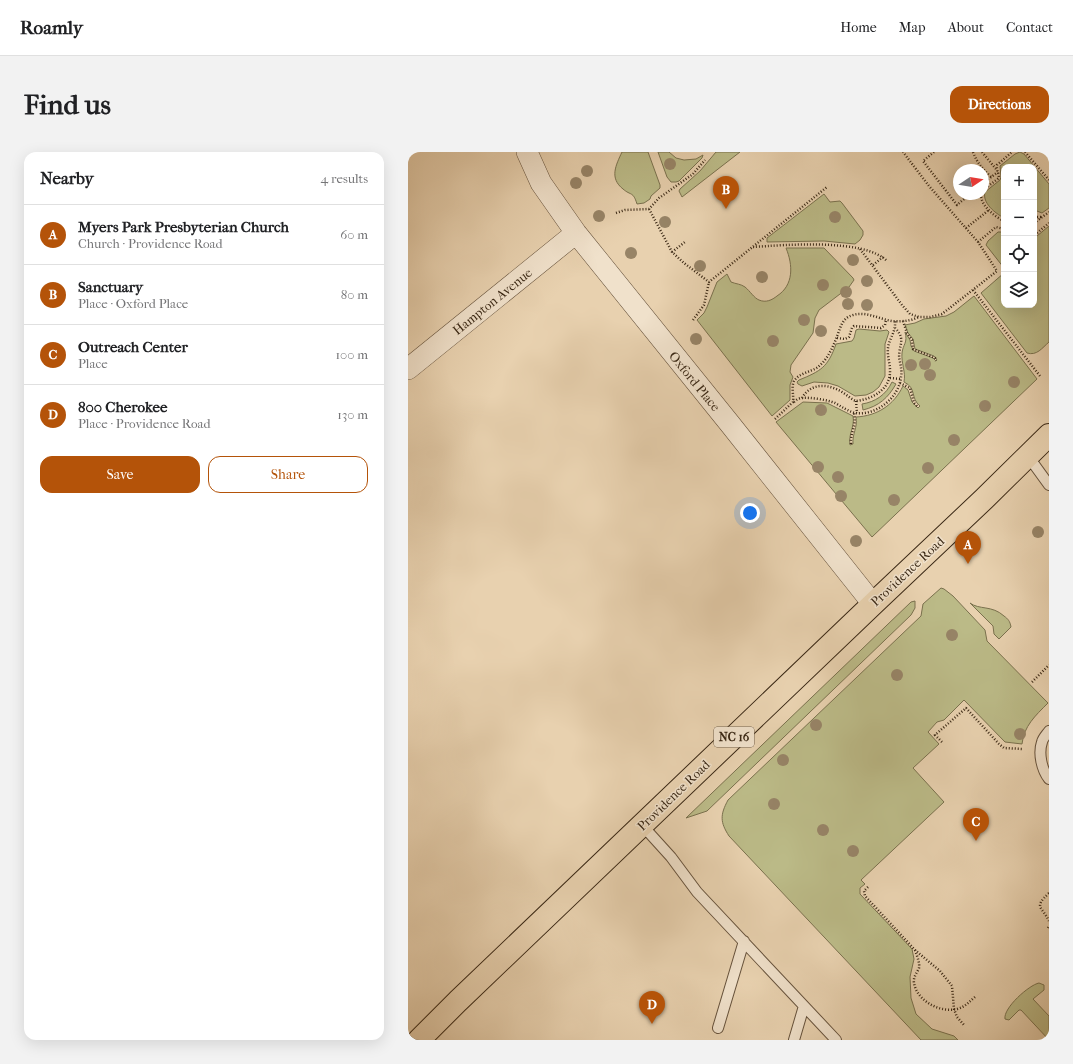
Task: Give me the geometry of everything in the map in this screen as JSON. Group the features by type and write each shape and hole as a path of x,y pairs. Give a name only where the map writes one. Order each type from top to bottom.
{"main road":[{"name":"Providence Road","path":"420,1040 458,1001 984,499 1049,435"}],"street":[{"name":"Oxford Place","path":"527,152 541,183 576,233 873,604"},
{"name":"Hampton Avenue","path":"408,369 576,233"}],"lane":[{"path":"1028,456 1049,485"},
{"path":"1049,731 1042,742 1041,757 1043,769 1049,779"},
{"path":"642,825 671,857 697,892 836,1040"},
{"path":"718,1028 744,941"},
{"path":"794,1040 804,1006"}],"path":[{"path":"860,249 902,305 910,314 919,317 930,317 947,312 997,271 978,242 929,186 903,152"},
{"path":"934,152 923,161 953,200"},
{"path":"970,152 973,152 976,161 983,170 991,176 997,170"},
{"path":"982,152 997,170"},
{"path":"989,186 999,178 997,165 1012,152"},
{"path":"1025,152 1049,180"},
{"path":"616,213 625,210 649,209 659,198 693,174 706,160"},
{"path":"693,320 704,305 709,282 827,187"},
{"path":"953,200 957,205 963,200"},
{"path":"982,200 989,210 1001,220"},
{"path":"649,209 672,252 709,282"},
{"path":"966,228 989,210"},
{"path":"1037,221 1049,212"},
{"path":"1037,217 1042,218"},
{"path":"1037,233 1049,223"},
{"path":"978,242 996,227 1001,228"},
{"path":"672,252 685,242"},
{"path":"753,247 795,245 838,246 871,252 883,257 887,261"},
{"path":"873,265 883,257"},
{"path":"973,290 1040,376"},
{"path":"793,402 793,385 795,380 799,376 818,367 827,358 844,320 852,315 858,314 895,321 912,320 919,317"},
{"path":"837,338 845,339 850,337 854,326 881,328 885,325 886,320"},
{"path":"802,398 805,392 814,386 825,386 837,389 856,401 869,398 880,392 888,383 890,378 890,365 887,352 889,342 895,328 895,321"},
{"path":"903,321 906,333 912,340 913,349 935,358 936,361"},
{"path":"775,419 793,402 802,398 828,401 855,413 865,413 881,407 892,397 901,381 899,353 902,339 901,335 895,328"},
{"path":"890,378 901,381 910,388 914,403 918,407"},
{"path":"852,444 851,435 855,426 856,401"},
{"path":"1032,682 1049,665"},
{"path":"942,742 935,735 966,708 1004,748 1026,750"},
{"path":"868,887 864,891 865,896 915,950 940,971 952,986 954,1009 957,1017 964,1025"},
{"path":"1049,893 1041,901 1040,907 1049,921"},
{"path":"915,950 919,967 914,981 916,990 920,996 929,1003 939,1008 948,1010 965,1006 975,997"}],"shaded area":[{"path":"622,152 648,152 660,188 644,203 637,204 633,195 623,189 616,180 615,171"},
{"path":"658,152 669,152 676,158 684,160 696,159 703,155 702,158 679,181 671,182 667,177"},
{"path":"716,152 740,152 682,197 679,191 680,189 700,171"},
{"path":"1020,152 1024,154 1032,164 1002,164"},
{"path":"1037,170 1049,184 1049,208 1042,213 1037,211"},
{"path":"1001,177 1001,216 993,210 985,200 989,200 989,189 1000,180"},
{"path":"824,194 830,202 840,201 842,203 863,231 863,235 860,240 855,244 824,241 767,242 767,238"},
{"path":"1049,226 1049,342 1039,351 1031,354 1027,353 981,293 1001,276 1001,308 1037,308 1037,236"},
{"path":"998,232 1001,232 1001,264 986,245 988,241"},
{"path":"786,248 824,248 854,280 849,287 819,310 815,318 813,333 791,365 790,372 793,377 790,385 790,400 772,416 697,320 704,313 717,282 727,274 731,282 743,286 759,300 769,301 777,296 787,286 789,280 791,268"},
{"path":"974,296 1037,379 872,537 776,422 803,402 827,403 853,416 850,445 853,444 856,417 878,412 895,399 903,386 908,390 912,402 918,408 920,406 915,400 911,387 904,382 902,357 906,341 905,332 914,351 933,358 936,361 937,360 934,356 915,349 913,339 908,333 905,325 924,319 946,316 954,312"},
{"path":"856,330 880,331 887,330 889,332 885,344 885,376 879,387 866,395 855,396 838,386 828,383 814,382 802,386 798,384 797,382 799,380 818,371 827,363 836,344 852,341"},
{"path":"892,382 896,384 882,401 863,410 862,404 871,402 880,397 887,391"},
{"path":"941,588 953,596 985,630 987,641 1048,703 1028,727 1022,744 1005,742 964,700 944,720 937,722 928,732 939,744 913,768 944,802 861,880 865,884 860,888 860,894 912,949 914,959 910,977 911,998 916,1014 932,1029 954,1036 958,1040 921,1040 729,836 724,827 722,814 728,800 921,616 923,604"},
{"path":"915,601 915,608 911,615 707,811 686,818 911,602"},
{"path":"970,603 995,610 1008,619 1011,627 999,639 994,634 993,626"},
{"path":"1039,983 1044,985 1044,990 1033,999 1049,1016 1049,1040 1021,1010 1019,1010 1009,1020 1005,1019 1005,1014 1012,1003 1023,992"}],"place":[{"name":"Sanctuary","path":"726,209"},
{"name":"Myers Park Presbyterian Church","path":"968,564"},
{"name":"Outreach Center","path":"976,841"},
{"name":"800 Cherokee","path":"652,1024"}]}
